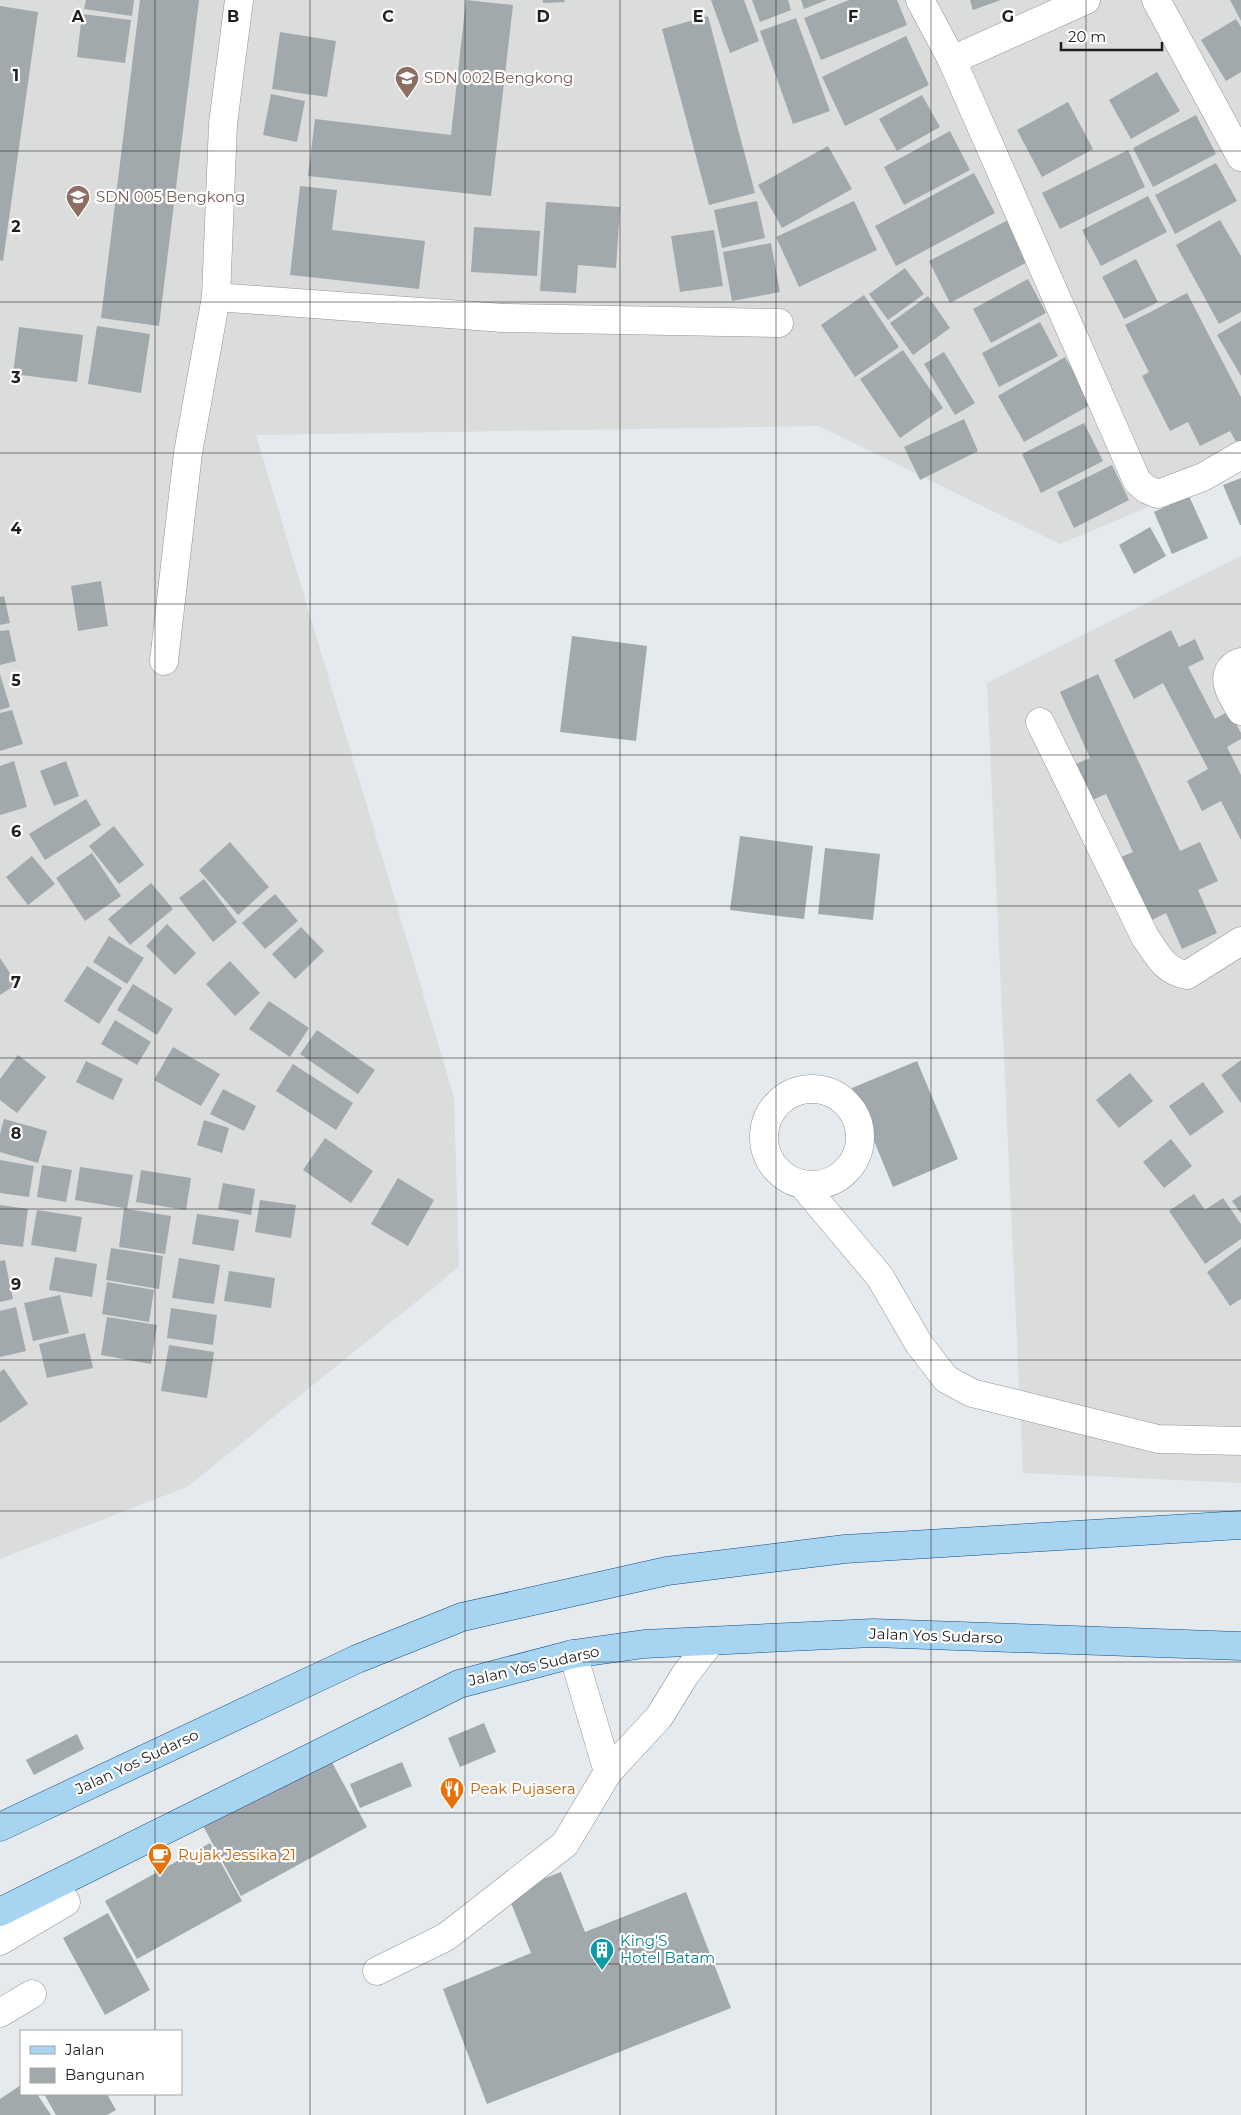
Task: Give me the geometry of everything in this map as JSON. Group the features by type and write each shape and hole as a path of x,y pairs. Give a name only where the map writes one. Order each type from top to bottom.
{"main road":[{"name":"Jalan Yos Sudarso","path":"0,1827 357,1659 462,1617 667,1571 845,1549 1241,1525"},
{"name":"Jalan Yos Sudarso","path":"0,1912 56,1886 459,1684 573,1654 644,1644 873,1634 1241,1646"}],"street":[{"path":"164,662 188,454 216,297 223,124 239,0"},
{"path":"920,0 952,60 1137,480 1146,489 1158,494 1203,477 1241,455"},
{"path":"952,60 1086,0"},
{"path":"1156,0 1241,157"},
{"path":"216,297 503,318 779,323"},
{"path":"1241,662 1230,669 1227,677 1228,690 1241,711"},
{"path":"1040,722 1145,937 1166,965 1174,972 1187,974 1241,941"},
{"path":"802,1184 880,1277 919,1344 946,1379 972,1392 1158,1439 1241,1441"},
{"path":"377,1971 446,1937 565,1844 608,1772 659,1717 685,1675 712,1641"},
{"path":"573,1654 608,1772"},
{"path":"0,1941 66,1902 56,1886"},
{"path":"0,2013 32,1994"}],"shaded area":[{"path":"0,0 1241,0 1241,468 1060,544 819,426 256,435 454,1097 459,1267 187,1487 0,1559"},
{"path":"1241,556 1241,1483 1023,1473 987,683"}],"building":[{"path":"86,0 134,0 132,16 84,9"},
{"path":"140,0 199,0 159,326 101,318"},
{"path":"466,0 513,5 491,196 308,176 315,119 451,135"},
{"path":"543,0 564,0 565,2 543,3"},
{"path":"711,0 744,0 759,41 730,53"},
{"path":"752,0 788,0 791,10 760,22"},
{"path":"801,0 827,0 804,9"},
{"path":"849,0 897,0 907,25 821,60 804,18"},
{"path":"970,0 1001,0 973,10"},
{"path":"1230,0 1241,0 1241,21"},
{"path":"0,6 38,12 3,261 0,260"},
{"path":"82,14 131,20 125,63 77,57"},
{"path":"708,16 755,193 709,205 662,29"},
{"path":"796,18 830,111 793,124 760,31"},
{"path":"1236,19 1241,27 1241,72 1226,81 1201,40"},
{"path":"280,32 336,41 327,97 272,89"},
{"path":"906,36 929,85 845,126 822,77"},
{"path":"1157,72 1180,111 1131,139 1109,100"},
{"path":"271,94 305,101 297,142 263,135"},
{"path":"922,95 940,127 897,151 879,119"},
{"path":"1068,102 1093,149 1042,177 1017,130"},
{"path":"1196,115 1216,154 1153,187 1133,148"},
{"path":"950,131 970,170 904,205 884,167"},
{"path":"828,146 852,189 782,228 758,185"},
{"path":"1128,150 1145,187 1060,229 1042,193"},
{"path":"1216,163 1237,201 1175,234 1155,195"},
{"path":"974,173 995,213 896,266 875,226"},
{"path":"300,186 337,190 332,230 425,241 419,289 290,275"},
{"path":"1148,196 1167,232 1101,266 1082,230"},
{"path":"757,201 765,238 722,248 714,210"},
{"path":"854,201 877,250 799,287 776,237"},
{"path":"546,202 620,207 616,268 578,265 576,293 540,291"},
{"path":"1014,217 1035,258 950,303 929,261"},
{"path":"1220,220 1241,256 1241,312 1219,324 1176,245"},
{"path":"474,227 540,231 537,276 471,272"},
{"path":"714,230 723,286 680,292 671,236"},
{"path":"771,243 780,292 732,301 723,252"},
{"path":"1136,259 1158,302 1124,319 1102,277"},
{"path":"905,268 924,294 888,320 869,294"},
{"path":"1028,279 1046,313 991,343 973,309"},
{"path":"1187,293 1241,397 1241,444 1238,445 1230,431 1200,446 1188,422 1170,431 1142,376 1149,372 1125,325"},
{"path":"864,295 899,347 855,377 821,325"},
{"path":"928,296 950,328 913,355 890,323"},
{"path":"1241,321 1241,376 1217,335"},
{"path":"1040,322 1058,356 999,387 982,353"},
{"path":"97,326 150,334 141,393 88,384"},
{"path":"19,327 83,335 77,382 13,374"},
{"path":"903,350 943,408 900,438 860,379"},
{"path":"944,352 975,403 955,415 924,364"},
{"path":"1065,357 1092,404 1024,442 998,396"},
{"path":"964,419 978,451 920,480 904,447"},
{"path":"1084,423 1103,461 1041,493 1022,454"},
{"path":"1112,465 1129,500 1074,528 1057,492"},
{"path":"1241,478 1241,525 1240,525 1223,485"},
{"path":"1189,496 1208,538 1172,554 1154,512"},
{"path":"1150,527 1166,556 1134,574 1119,545"},
{"path":"101,581 108,626 78,631 71,586"},
{"path":"4,596 10,623 0,625 0,597"},
{"path":"9,630 16,661 0,665 0,631"},
{"path":"1171,630 1179,647 1195,639 1204,659 1188,667 1215,719 1229,711 1241,733 1241,739 1227,747 1241,775 1241,840 1221,801 1202,811 1187,781 1208,769 1163,683 1134,699 1114,660"},
{"path":"572,636 647,646 636,741 560,732"},
{"path":"0,674 10,707 0,710"},
{"path":"1098,674 1180,851 1200,842 1218,881 1198,890 1217,933 1182,949 1166,913 1146,923 1116,859 1133,852 1106,794 1090,801 1073,765 1090,758 1060,692"},
{"path":"12,710 23,744 0,751 0,713"},
{"path":"14,761 27,807 0,815 0,766"},
{"path":"66,761 79,796 54,806 40,771"},
{"path":"86,799 101,825 45,860 29,834"},
{"path":"114,826 144,865 119,884 89,846"},
{"path":"740,836 813,846 804,919 730,910"},
{"path":"230,842 269,887 238,915 199,870"},
{"path":"825,848 880,854 873,920 818,914"},
{"path":"92,853 121,896 85,921 56,878"},
{"path":"32,856 55,884 28,905 6,877"},
{"path":"204,879 237,922 213,942 179,898"},
{"path":"151,883 173,909 130,945 108,919"},
{"path":"275,894 298,921 265,949 242,923"},
{"path":"167,924 196,953 175,975 146,946"},
{"path":"301,927 324,951 295,979 272,954"},
{"path":"109,936 144,958 127,984 93,962"},
{"path":"0,958 17,984 0,995"},
{"path":"230,961 260,993 235,1016 206,984"},
{"path":"87,966 122,988 99,1024 64,1001"},
{"path":"133,984 173,1009 157,1035 117,1010"},
{"path":"269,1001 309,1028 290,1057 249,1029"},
{"path":"115,1020 151,1042 137,1065 101,1044"},
{"path":"317,1030 375,1070 358,1094 300,1054"},
{"path":"173,1047 220,1074 201,1106 154,1080"},
{"path":"18,1055 46,1077 17,1113 0,1100 0,1079"},
{"path":"1241,1060 1241,1103 1221,1075"},
{"path":"86,1061 123,1079 113,1100 76,1082"},
{"path":"917,1061 958,1159 893,1187 852,1088"},
{"path":"293,1064 353,1103 336,1130 276,1091"},
{"path":"1130,1073 1153,1101 1119,1128 1096,1100"},
{"path":"1203,1082 1224,1112 1190,1136 1169,1106"},
{"path":"223,1089 256,1106 244,1131 210,1114"},
{"path":"4,1119 47,1131 38,1163 0,1152 0,1134"},
{"path":"204,1120 229,1128 222,1153 197,1145"},
{"path":"325,1138 373,1171 351,1203 303,1170"},
{"path":"1171,1139 1192,1166 1164,1188 1143,1162"},
{"path":"0,1160 34,1166 29,1197 0,1193"},
{"path":"42,1165 72,1170 66,1202 37,1197"},
{"path":"80,1167 133,1175 127,1209 171,1216 165,1254 119,1247 124,1208 75,1200"},
{"path":"141,1170 191,1178 186,1210 136,1202"},
{"path":"398,1178 434,1200 408,1246 371,1224"},
{"path":"223,1183 255,1189 251,1215 218,1209"},
{"path":"1194,1194 1205,1210 1223,1198 1241,1224 1241,1239 1205,1264 1169,1211"},
{"path":"1241,1195 1241,1213 1232,1201"},
{"path":"260,1200 296,1205 291,1238 255,1232"},
{"path":"0,1205 28,1209 23,1247 0,1244"},
{"path":"37,1210 82,1217 76,1252 31,1245"},
{"path":"197,1214 239,1220 234,1251 192,1244"},
{"path":"1241,1247 1241,1299 1230,1306 1207,1272"},
{"path":"111,1248 163,1256 159,1289 106,1280"},
{"path":"55,1257 97,1264 92,1297 49,1290"},
{"path":"179,1258 220,1265 214,1304 172,1298"},
{"path":"5,1260 13,1299 0,1302 0,1261"},
{"path":"229,1271 275,1278 271,1308 224,1301"},
{"path":"107,1282 154,1290 149,1322 102,1314"},
{"path":"60,1295 69,1333 33,1341 24,1303"},
{"path":"16,1307 26,1351 0,1357 0,1311"},
{"path":"171,1308 217,1315 213,1345 167,1338"},
{"path":"107,1317 157,1325 151,1364 101,1355"},
{"path":"85,1333 93,1368 47,1378 39,1344"},
{"path":"169,1345 214,1352 207,1398 161,1391"},
{"path":"4,1369 28,1404 0,1423 0,1372"},
{"path":"484,1723 496,1752 460,1767 448,1738"},
{"path":"77,1734 84,1749 34,1775 26,1760"},
{"path":"328,1755 367,1827 241,1896 202,1824"},
{"path":"402,1762 412,1786 360,1808 350,1784"},
{"path":"210,1843 242,1901 137,1959 105,1901"},
{"name":"King'S Hotel Batam","path":"561,1872 585,1932 686,1892 731,2008 487,2104 443,1989 531,1953 507,1893"},
{"path":"108,1913 150,1990 105,2015 63,1938"},
{"path":"20,2086 20,2095 38,2095 51,2115 0,2115 0,2099"},
{"path":"45,2095 108,2095 116,2110 107,2115 56,2115"}],"place":[{"name":"SDN 002 Bengkong","path":"407,99"},
{"name":"SDN 005 Bengkong","path":"78,218"},
{"name":"Peak Pujasera","path":"452,1810"},
{"name":"Rujak Jessika 21","path":"160,1876"},
{"name":"King'S Hotel Batam","path":"602,1971"}]}
